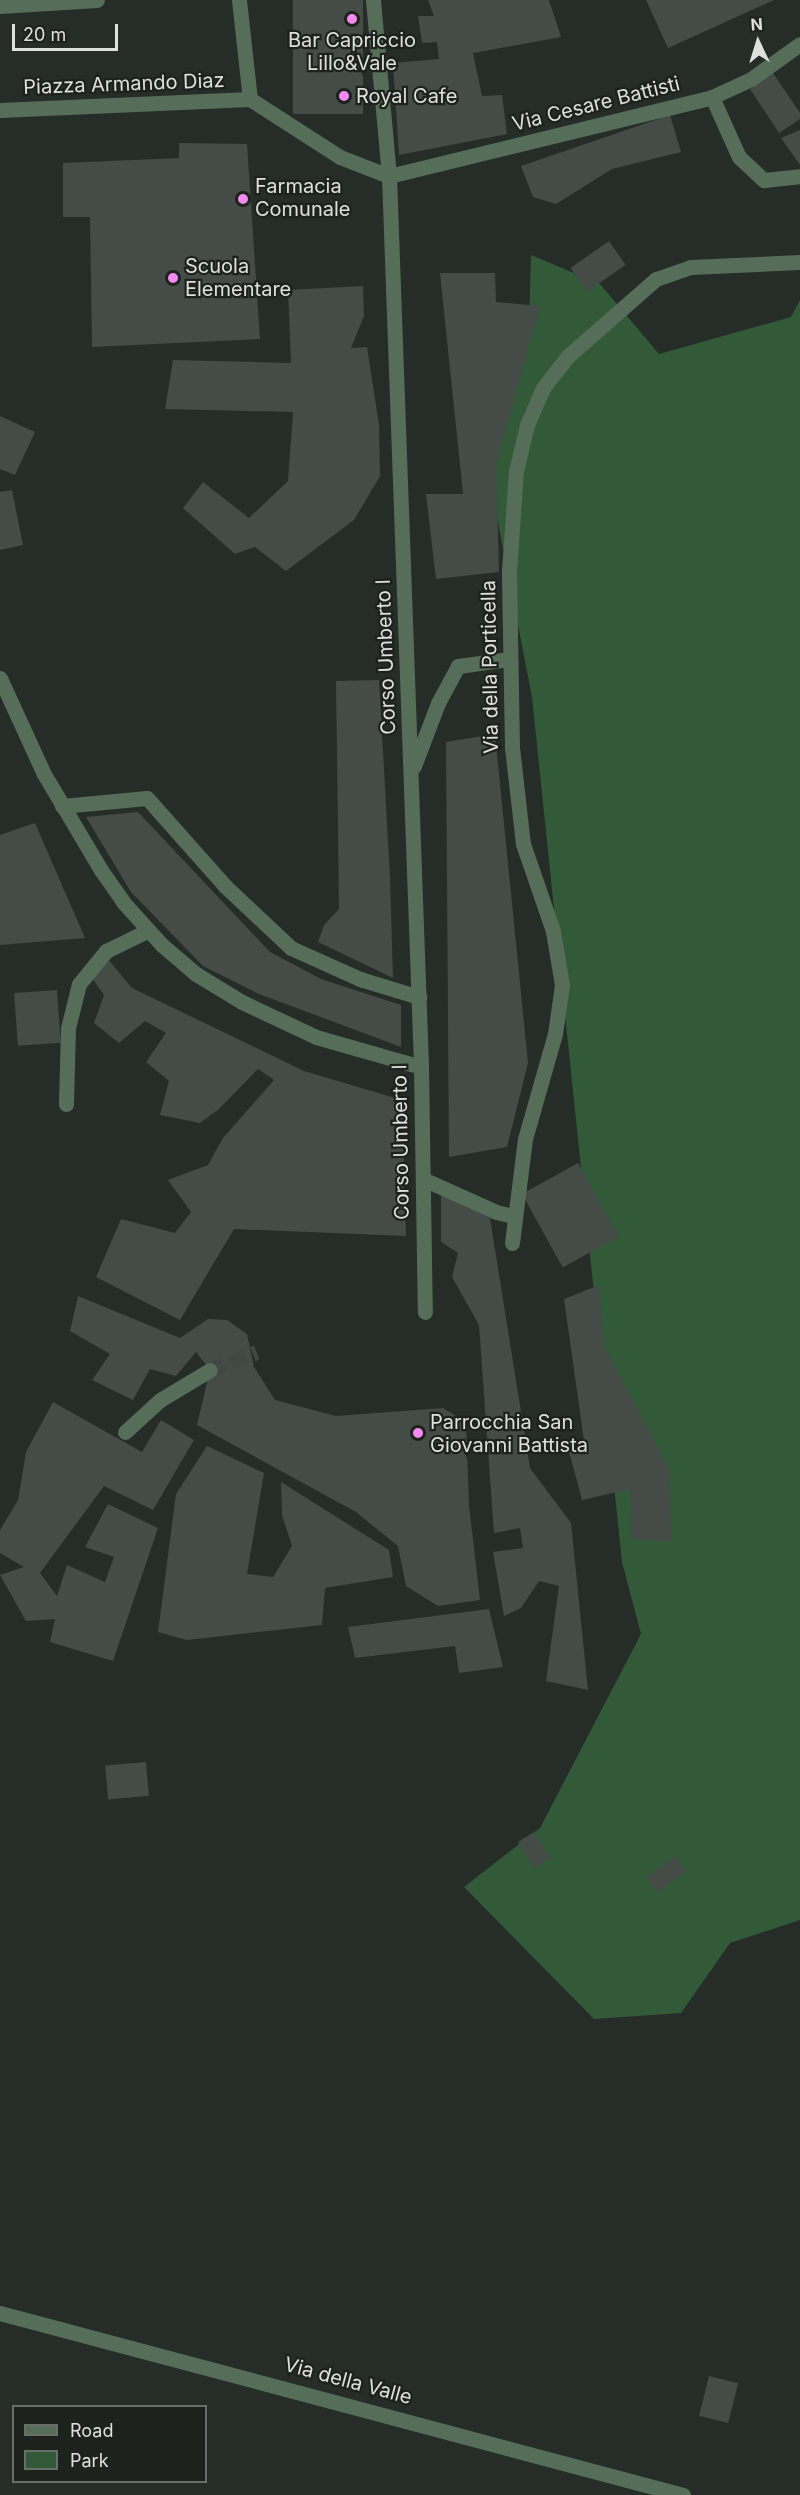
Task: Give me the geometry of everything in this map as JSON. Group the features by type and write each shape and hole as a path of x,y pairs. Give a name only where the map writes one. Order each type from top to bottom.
{"street":[{"path":"0,6 98,0"},
{"name":"Piazza Armando Diaz","path":"239,0 250,99"},
{"name":"Corso Umberto I","path":"373,0 389,176 422,1067 425,1312"},
{"name":"Via Cesare Battisti","path":"389,176 712,97 751,79 800,44"},
{"path":"712,97 739,157 764,180 800,177"},
{"name":"Piazza Armando Diaz","path":"0,110 250,99 340,157 389,176"},
{"name":"Via della Porticella","path":"512,1243 513,1216 525,1139 555,1034 562,985 553,931 531,872 520,829 512,747 509,571 516,471 533,405 552,374 645,287 668,273 690,267 800,262"},
{"path":"411,775 438,703 458,666 510,659"},
{"path":"0,678 62,806 101,870 147,931 196,974 242,1002 316,1037 422,1067"},
{"path":"62,806 147,798 225,886 291,948 360,979 419,997"},
{"path":"66,1104 68,1028 79,984 106,951 147,931"},
{"path":"423,1179 496,1212 513,1216"},
{"path":"125,1432 160,1400 210,1370"},
{"name":"Via della Valle","path":"0,2313 431,2425 683,2495"}],"green space":[{"path":"531,255 600,284 659,354 791,317 800,300 800,1920 730,1943 681,2013 594,2019 464,1887 540,1828 641,1634 622,1562 532,697 474,400 529,329"}],"building":[{"path":"293,0 363,0 363,114 293,114"},
{"path":"428,0 549,0 561,37 473,53 482,96 502,95 507,134 399,155 393,63 439,59 437,42 422,43 418,16 434,16"},
{"path":"646,0 774,0 668,48"},
{"path":"773,73 800,113 800,119 779,133 750,89"},
{"path":"670,115 681,152 612,169 556,204 533,197 521,166"},
{"path":"800,130 800,165 781,138"},
{"name":"Scuola Elementare","path":"179,143 247,144 260,339 92,347 90,217 63,217 63,163 179,158"},
{"path":"609,241 626,265 587,292 570,268"},
{"path":"440,273 495,273 496,302 540,306 496,464 499,572 436,579 426,494 463,494"},
{"path":"363,286 364,316 351,348 367,347 379,425 380,476 354,520 286,571 255,547 235,554 183,508 203,482 249,518 288,481 293,412 165,409 173,360 291,363 288,290"},
{"path":"0,416 35,432 15,475 0,469"},
{"path":"12,490 23,545 0,550 0,492"},
{"path":"379,680 393,978 318,942 324,925 339,909 336,681"},
{"path":"495,734 528,1063 507,1147 449,1157 446,742"},
{"path":"138,812 270,952 321,979 401,1005 401,1047 259,994 203,966 131,892 86,817"},
{"path":"35,823 85,938 0,945 0,835"},
{"path":"107,958 132,988 304,1071 402,1100 406,1236 234,1229 180,1320 96,1277 121,1219 175,1233 191,1212 168,1180 208,1165 223,1138 274,1080 258,1069 219,1109 200,1123 160,1115 169,1081 146,1062 166,1033 145,1021 119,1043 94,1023 104,995 92,978"},
{"path":"57,990 61,1043 18,1046 14,993"},
{"path":"578,1163 619,1236 563,1267 522,1194"},
{"path":"441,1195 490,1218 530,1468 571,1523 588,1690 546,1681 559,1586 539,1581 521,1608 504,1616 493,1552 523,1548 520,1528 494,1533 479,1325 452,1277 458,1253 441,1242"},
{"path":"599,1285 604,1346 669,1469 672,1542 631,1539 630,1489 582,1500 569,1452 585,1448 564,1299"},
{"path":"78,1296 180,1338 208,1319 227,1320 247,1334 254,1367 275,1400 336,1416 443,1408 466,1422 469,1505 480,1600 438,1606 406,1586 398,1546 356,1512 197,1425 210,1370 196,1352 176,1376 150,1369 133,1400 92,1380 110,1354 70,1331"},
{"path":"53,1402 142,1452 161,1420 194,1440 153,1510 104,1486 40,1573 57,1596 67,1565 105,1582 114,1557 85,1547 108,1504 158,1528 113,1661 50,1642 55,1619 26,1621 0,1575 24,1567 0,1553 0,1530 18,1500 26,1452"},
{"path":"207,1446 264,1473 247,1574 273,1577 292,1546 282,1515 281,1482 389,1550 393,1577 325,1588 322,1625 187,1640 158,1632 176,1494"},
{"path":"489,1609 503,1667 459,1673 455,1646 355,1658 348,1627"},
{"path":"146,1762 149,1796 108,1799 105,1766"},
{"path":"534,1832 550,1858 534,1868 518,1842"},
{"path":"675,1856 686,1871 657,1893 646,1877"},
{"path":"709,2376 738,2383 728,2423 699,2416"}],"tunnel":[{"path":"210,1370 257,1352"}],"place":[{"name":"Bar Capriccio Lillo&Vale","path":"352,19"},
{"name":"Royal Cafe","path":"344,96"},
{"name":"Farmacia Comunale","path":"243,199"},
{"name":"Scuola Elementare","path":"173,278"},
{"name":"Parrocchia San Giovanni Battista","path":"418,1433"}]}
